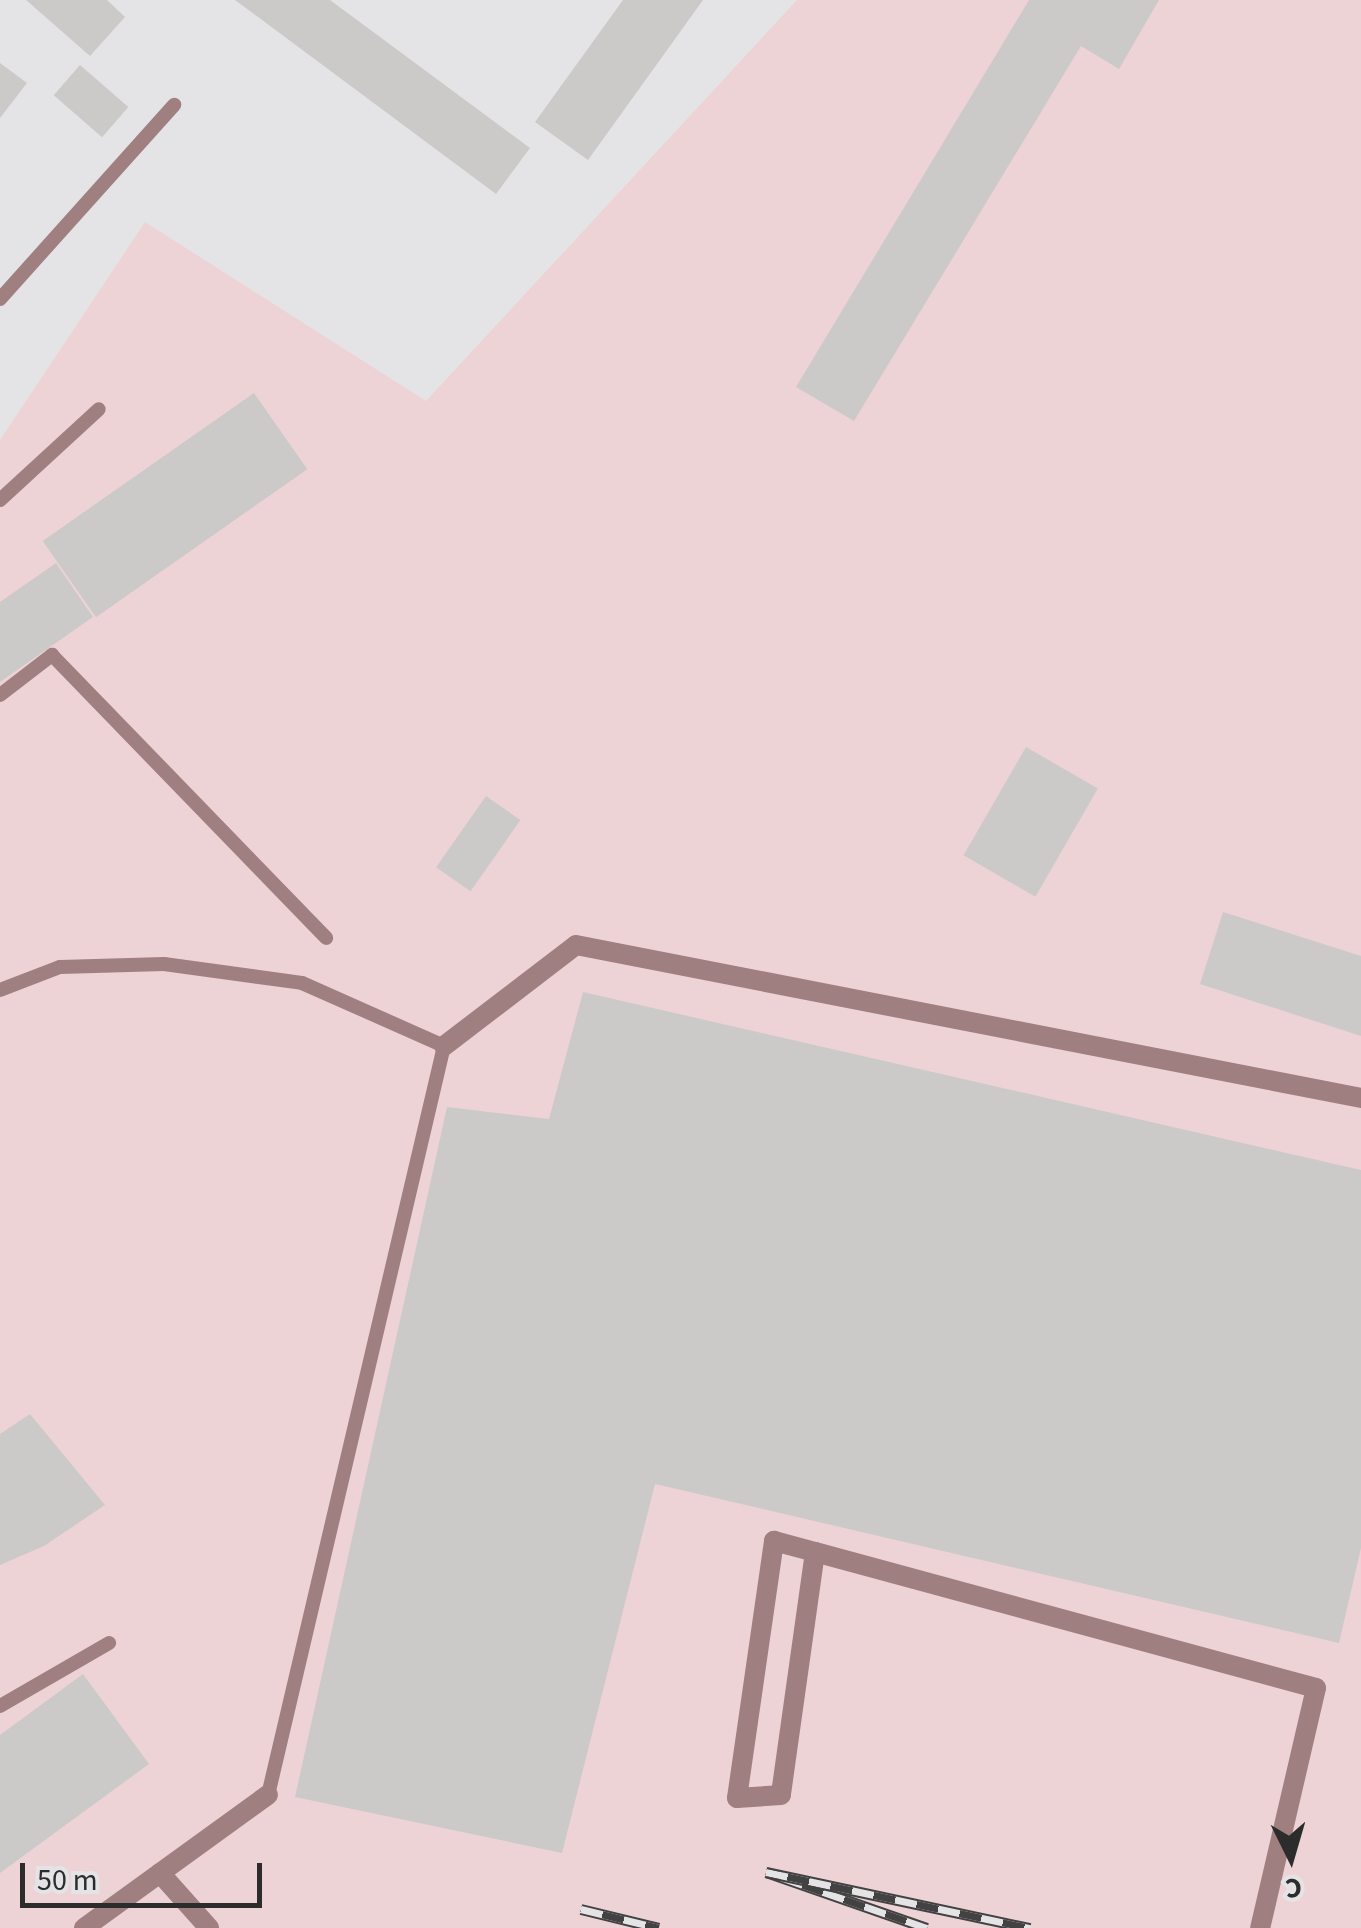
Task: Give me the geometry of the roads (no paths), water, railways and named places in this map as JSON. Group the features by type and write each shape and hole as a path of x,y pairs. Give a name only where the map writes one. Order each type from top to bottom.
{"street":[{"path":"444,1046 576,946 1361,1098"},
{"path":"815,1552 781,1794 737,1798 774,1541 815,1552 1316,1688 1260,1928"},
{"path":"84,1928 268,1795"},
{"path":"160,1873 210,1928"}],"lane":[{"path":"0,300 174,105"},
{"path":"0,500 100,408"},
{"path":"0,695 52,654 326,938"},
{"path":"0,990 60,967 164,964 302,984 444,1046 268,1795"},
{"path":"0,1706 108,1644"}],"railway":[{"path":"927,1928 766,1872 1030,1928"},
{"path":"581,1909 659,1928"}]}
